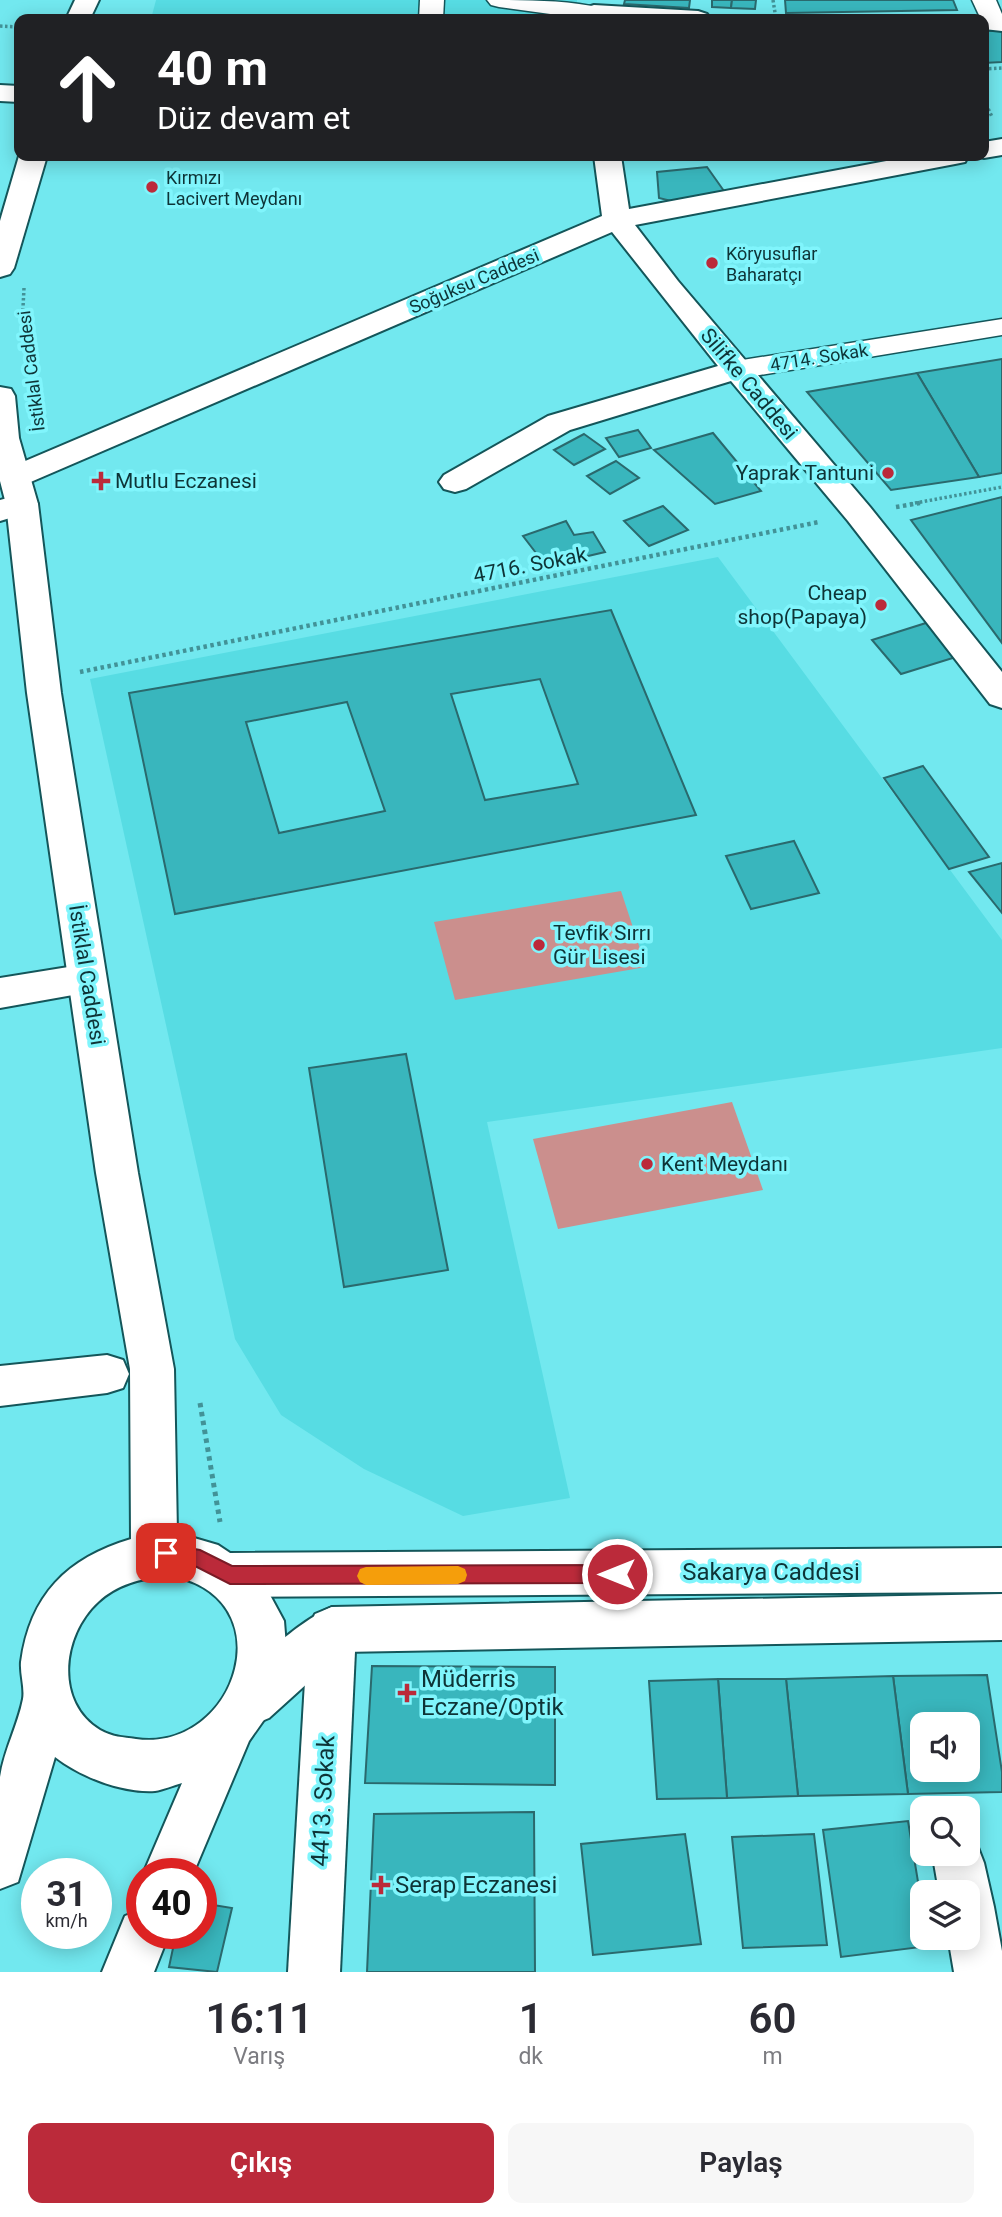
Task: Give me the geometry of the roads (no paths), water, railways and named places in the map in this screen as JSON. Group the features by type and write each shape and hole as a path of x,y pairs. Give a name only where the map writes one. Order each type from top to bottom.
{"street":[{"path":"499,0 633,14"},
{"path":"12,272 32,161"},
{"name":"Silifke Caddesi","path":"608,161 617,220 736,370 859,514 1002,696"},
{"name":"Soğuksu Caddesi","path":"12,497 617,220 929,161"},
{"name":"4714. Sokak","path":"455,482 559,423 736,370 1002,327"},
{"name":"İstiklal Caddesi","path":"15,389 2,438 117,1173 152,1368 154,1555"},
{"path":"0,993 87,979"},
{"path":"0,1387 107,1374"},
{"path":"175,1858 240,1716 264,1666 263,1631 251,1600 230,1575 200,1559 166,1553 130,1558 97,1574 70,1599 51,1630 43,1665 47,1699 63,1730 89,1753 123,1765 161,1766 198,1754 240,1716 332,1630 1002,1617"},
{"name":"Sakarya Caddesi","path":"230,1575 1002,1570"},
{"name":"4413. Sokak","path":"314,1972 332,1630"},
{"path":"0,1864 47,1699"},
{"path":"128,1972 138,1949"},
{"path":"976,1950 980,1972"}],"place":[{"name":"Kırmızı Lacivert Meydanı","path":"152,187"},
{"name":"Köryusuflar Baharatçı","path":"712,263"},
{"name":"Yaprak Tantuni","path":"888,473"},
{"name":"Mutlu Eczanesi","path":"101,481"},
{"name":"Cheap shop(Papaya)","path":"881,605"},
{"name":"Tevfik Sırrı Gür Lisesi","path":"539,945"},
{"name":"Kent Meydanı","path":"647,1164"},
{"name":"Müderris Eczane/Optik","path":"407,1693"},
{"name":"Serap Eczanesi","path":"381,1885"}]}
